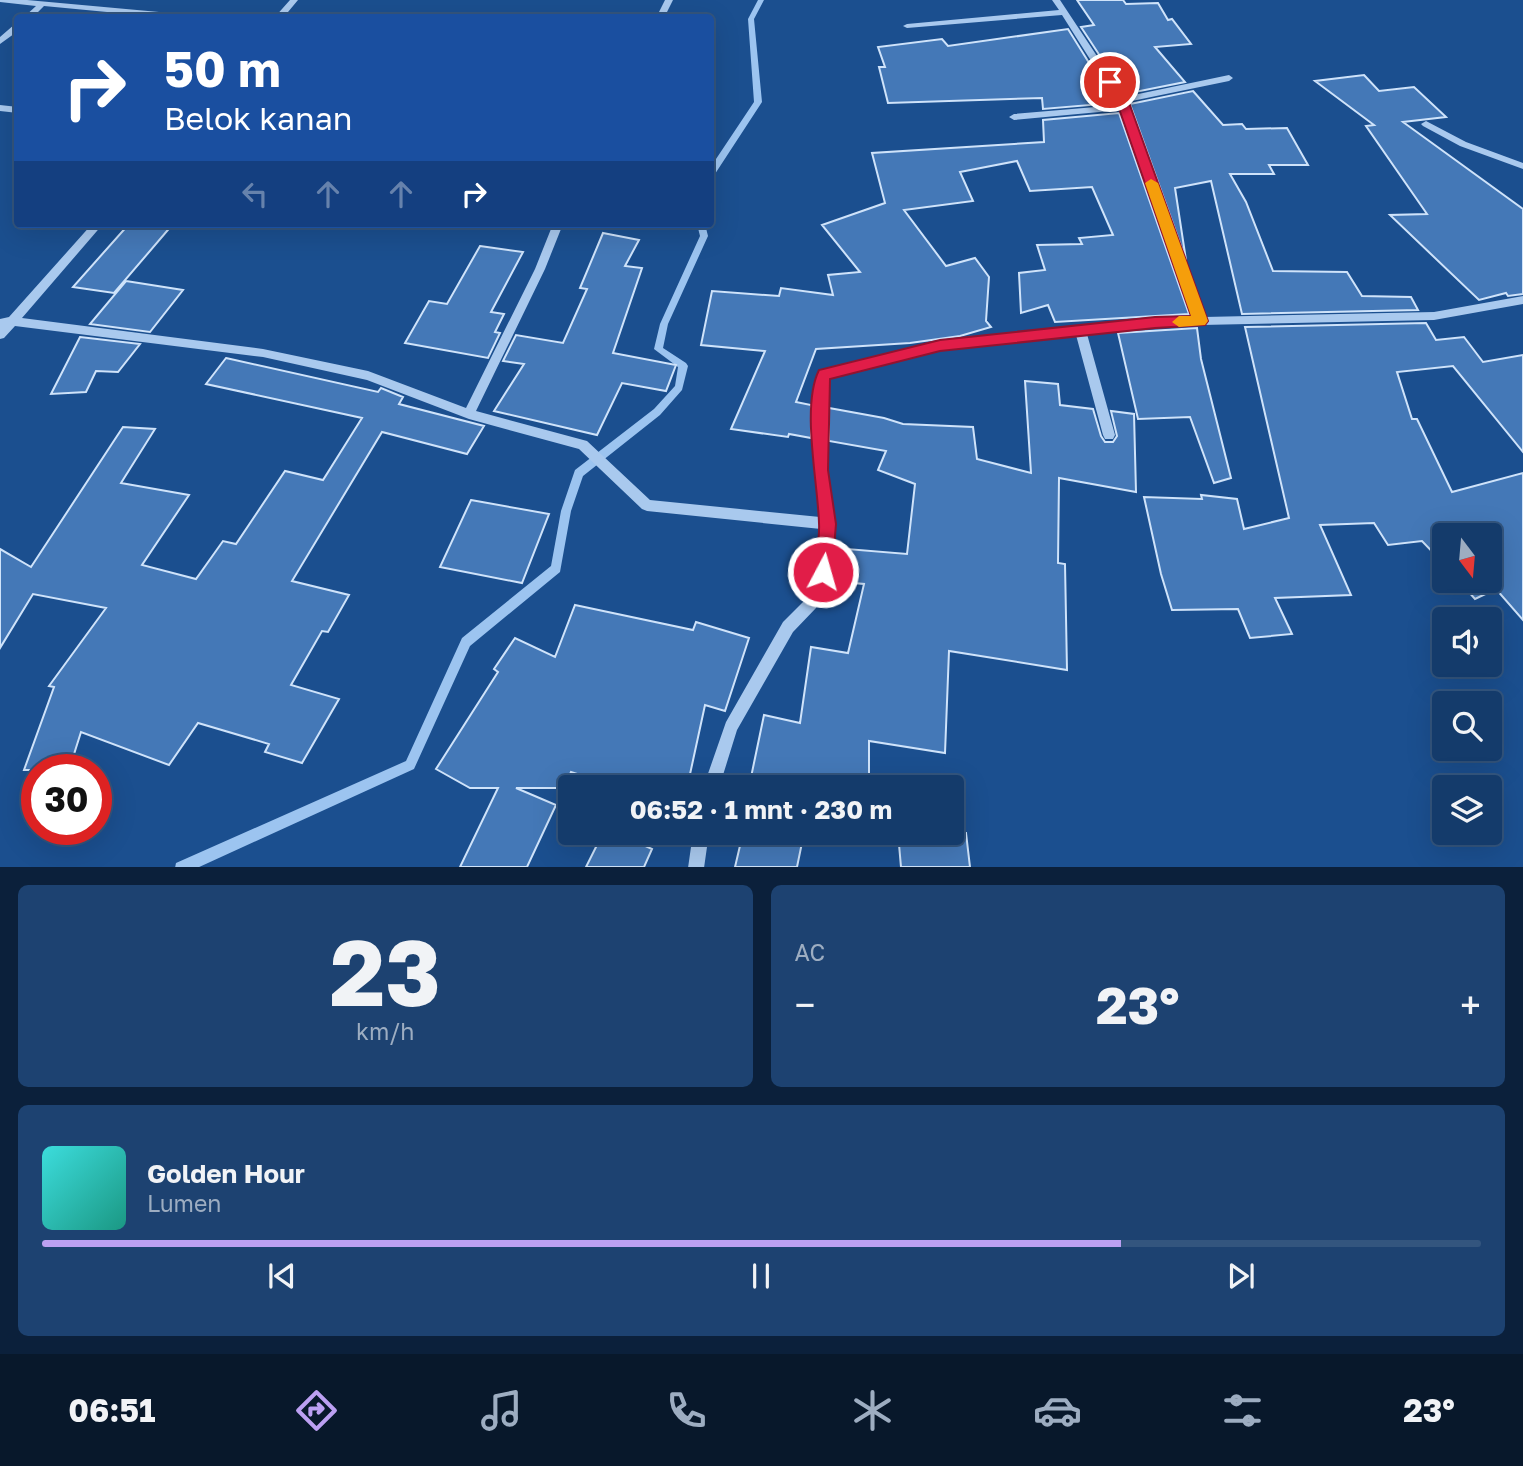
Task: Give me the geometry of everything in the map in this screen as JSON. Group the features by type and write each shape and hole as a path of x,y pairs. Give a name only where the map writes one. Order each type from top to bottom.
{"street":[{"path":"0,0 168,14"},
{"path":"282,14 294,0"},
{"path":"1056,0 1123,104 1200,321"},
{"path":"32,14 43,5"},
{"path":"130,14 135,10"},
{"path":"907,26 1064,12"},
{"path":"0,41 14,29"},
{"path":"1014,117 1123,104 1229,78"},
{"path":"1426,124 1463,144 1523,166"},
{"path":"0,335 6,322 95,228"},
{"path":"469,414 540,269 556,228"},
{"path":"715,775 731,727 788,627 811,603 823,572 828,524 820,470 821,385 824,374 940,345 1155,322 1413,317 1523,300"},
{"path":"6,322 263,353 368,376 469,414 583,445 647,505 828,524"},
{"path":"1080,330 1109,435"},
{"path":"696,867 699,845"}],"building":[{"path":"1077,0 1123,0 1126,4 1158,3 1168,20 1172,19 1191,44 1155,47 1185,82 1125,94 1081,27 1094,25"},
{"path":"1068,29 1114,103 1043,109 1042,98 888,103 879,67 885,67 878,47 942,39 948,46"},
{"path":"1364,75 1379,91 1414,87 1446,117 1403,122 1523,209 1523,294 1508,296 1506,293 1479,300 1390,215 1427,214 1366,126 1374,125 1315,81"},
{"path":"1193,91 1223,125 1242,124 1246,129 1287,128 1308,165 1269,165 1274,174 1230,174 1246,202 1273,271 1347,272 1362,296 1411,297 1418,310 1242,314 1211,181 1175,188 1186,260 1130,104"},
{"path":"1119,113 1189,314 1055,322 1048,305 1021,313 1019,273 1045,270 1037,245 1082,244 1079,238 1113,235 1092,187 1030,191 1017,161 960,172 973,201 904,210 946,266 975,258 989,277 986,321 991,327 960,336 910,343 816,349 796,402 811,405 811,438 731,429 765,351 701,345 712,291 779,296 781,288 833,295 828,275 860,272 822,225 885,203 872,153 1044,142 1043,120"},
{"path":"125,228 170,228 114,293 73,287"},
{"path":"603,233 639,240 625,266 642,268 613,353 676,365 666,391 622,383 597,435 494,411 524,364 503,361 516,335 563,343 587,289 580,288"},
{"path":"480,246 523,252 491,312 504,314 495,332 500,333 488,358 405,343 429,301 447,304"},
{"path":"126,281 183,290 150,332 90,324"},
{"path":"1426,323 1436,340 1464,337 1483,362 1523,355 1523,452 1453,366 1397,372 1412,419 1417,419 1452,492 1523,473 1523,620 1499,593 1502,593 1502,523 1432,523 1432,551 1422,541 1388,545 1374,523 1320,525 1351,595 1275,598 1292,634 1250,638 1238,609 1172,610 1144,497 1202,499 1201,495 1237,499 1244,529 1289,518 1245,327"},
{"path":"1197,328 1201,359 1231,478 1214,483 1190,417 1138,419 1118,333"},
{"path":"80,337 140,344 118,372 96,371 86,392 51,394"},
{"path":"226,358 378,392 381,388 403,397 399,404 484,426 467,454 382,432 292,581 349,595 328,632 322,631 291,685 339,699 302,763 265,752 269,744 198,723 169,765 81,732 74,754 30,754 54,687 49,686 106,608 33,594 0,648 0,549 31,567 123,427 155,429 121,483 189,495 142,565 196,579 223,541 236,544 285,471 323,480 362,418 206,384"},
{"path":"1025,381 1058,384 1060,405 1093,409 1105,442 1113,442 1117,436 1111,411 1134,414 1136,492 1059,478 1058,563 1065,564 1067,670 949,651 945,753 869,741 869,775 751,775 764,715 800,723 811,647 848,653 864,584 830,581 835,548 907,554 915,484 878,470 886,451 829,441 829,408 903,424 973,427 977,459 1031,473"},
{"path":"471,500 549,514 522,583 440,567"},
{"path":"1470,593 1488,593 1475,599"},
{"path":"575,605 693,630 696,622 749,638 725,711 705,705 690,775 580,775 571,772 570,775 558,775 558,788 516,788 556,805 527,867 460,867 498,788 470,788 436,769 498,672 494,669 515,638 555,657"},
{"path":"966,833 970,867 901,867 899,845 964,845"},
{"path":"597,845 643,845 652,849 644,867 586,867"},
{"path":"740,845 802,845 797,867 735,867"}],"waterway":[{"path":"714,169 758,102 751,19 761,0"},
{"path":"183,867 410,765 466,642 556,569 566,511 579,473 657,412 679,387 683,366 658,349 664,324 704,236 702,228"}],"slow traffic":[{"path":"1151,183 1200,321 1179,322"}],"route":[{"path":"823,572 828,524 820,470 821,385 824,374 940,345 1155,322 1200,321 1122,100 1110,82"}]}
